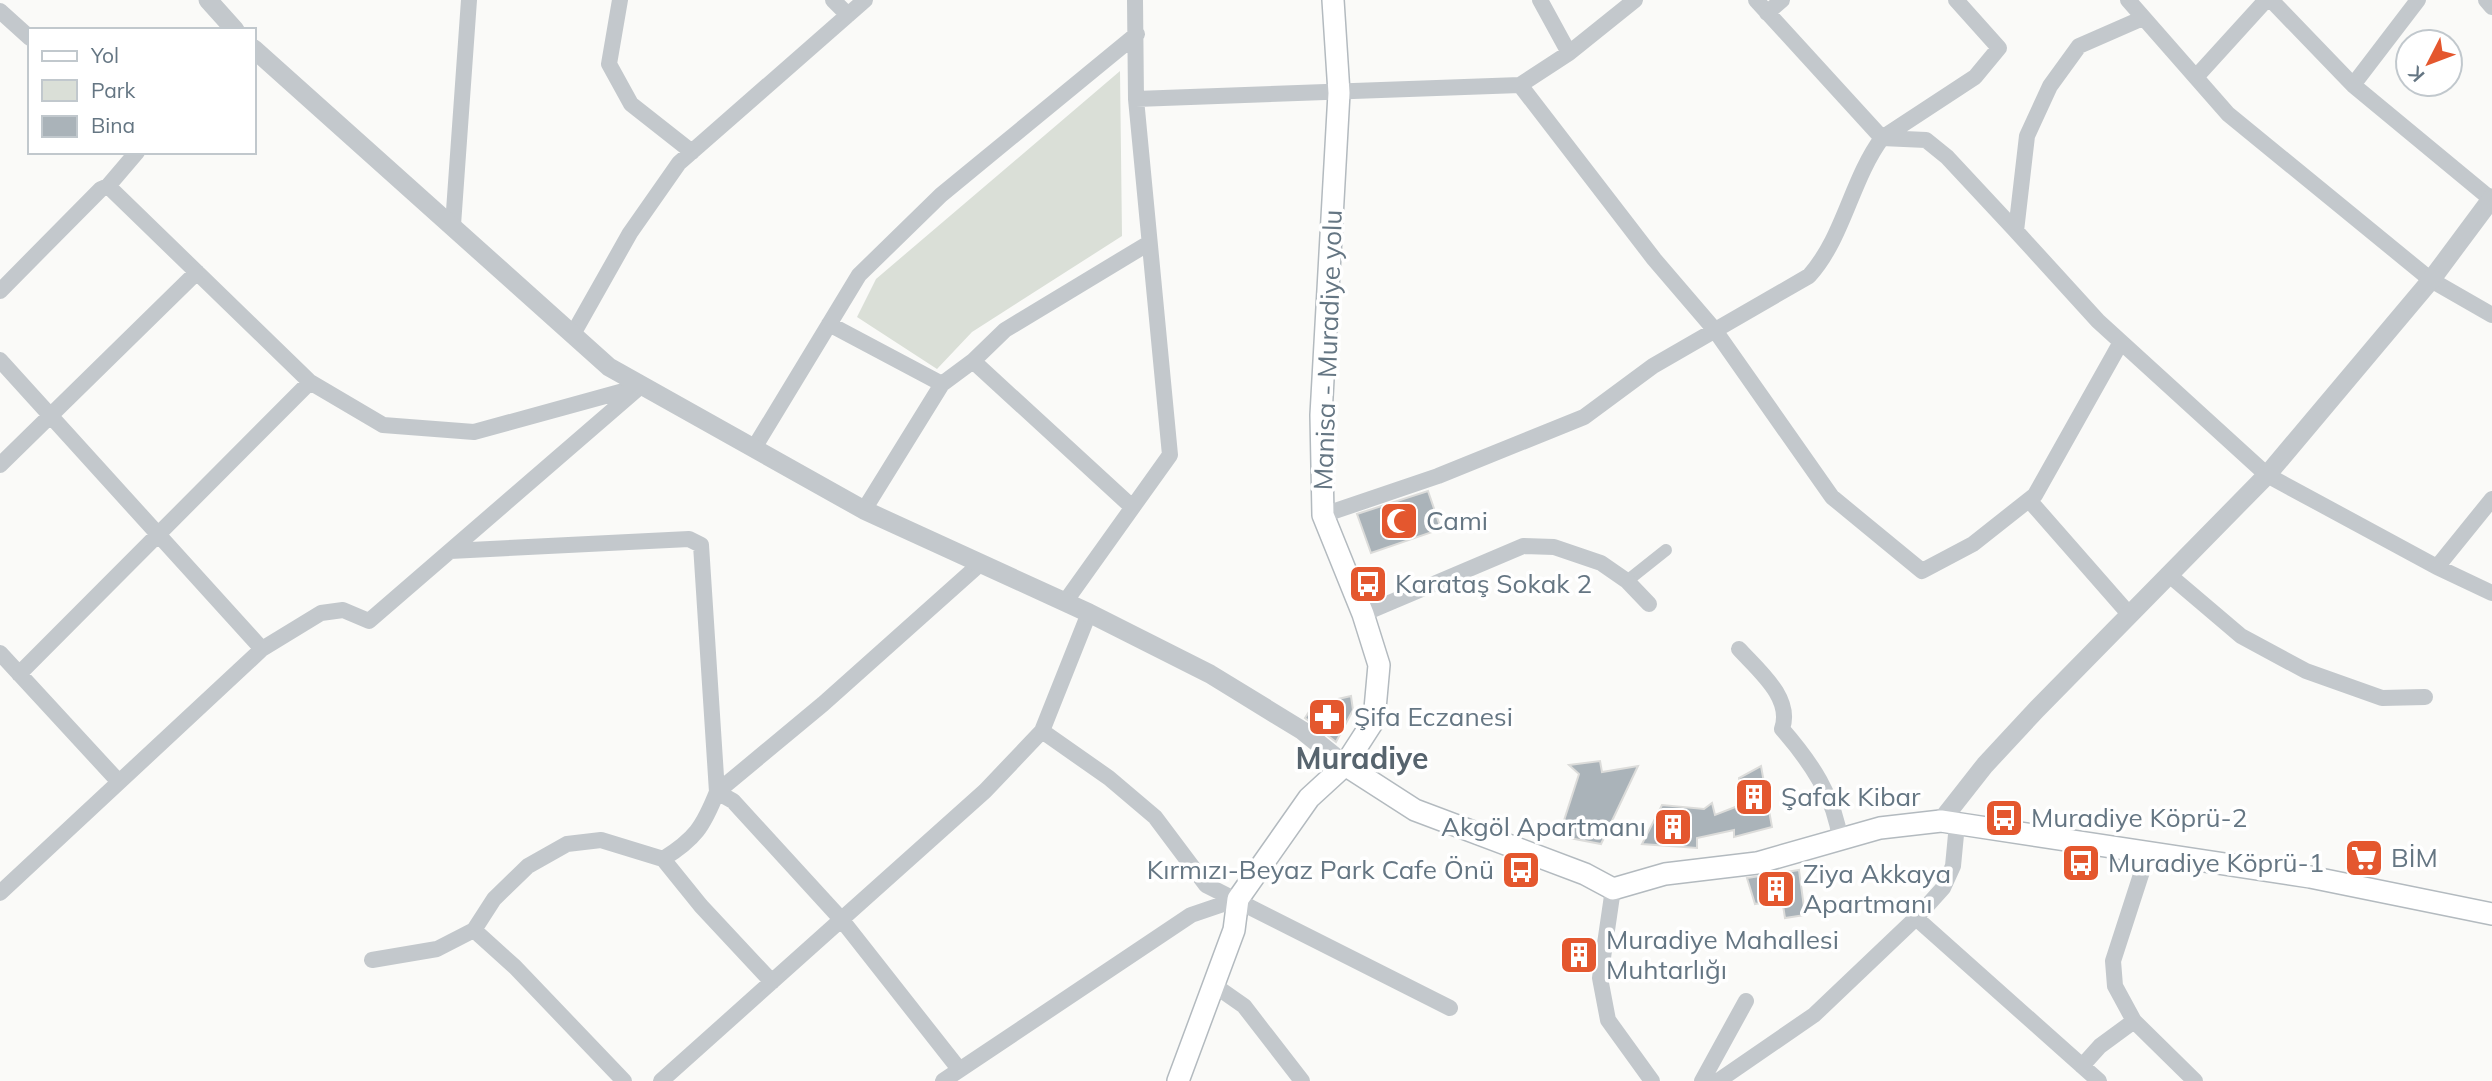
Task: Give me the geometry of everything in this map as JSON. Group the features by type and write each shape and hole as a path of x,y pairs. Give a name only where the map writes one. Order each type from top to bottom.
{"main road":[{"name":"Manisa - Muradiye yolu","path":"1238,899 1309,798 1345,765 1374,720 1379,665 1363,614 1323,515 1321,415 1339,93 1333,0"},
{"path":"1345,765 1415,810 1585,874 1613,889 1665,874 1757,863 1880,828 1949,823 2310,877 2492,914"},
{"path":"1178,1081 1234,930 1238,899"}],"street":[{"path":"208,0 233,28"},
{"path":"453,226 469,0"},
{"path":"620,0 609,64 631,104 692,152"},
{"path":"833,0 848,15"},
{"path":"573,334 630,233 679,163 865,0"},
{"path":"1065,602 1170,455 1136,99 1135,0"},
{"path":"1540,0 1569,54"},
{"path":"1136,99 1520,85 1569,54 1635,0"},
{"path":"1756,0 1882,138 1926,140 1947,157 2121,342 2267,475 2437,567 2492,593"},
{"path":"1767,13 1782,0"},
{"path":"1323,515 1438,476 1584,418 1653,366 1809,276 1826,257 1866,160 1882,138 1975,77 1999,48 1956,0"},
{"path":"2128,0 2228,114 2431,280 2492,315"},
{"path":"1718,1081 1814,1016 1916,918 1943,888 1953,866 1949,823 1985,765 2267,475 2431,280 2492,199 2353,85 2268,0 2196,77"},
{"path":"2353,85 2418,0"},
{"path":"2486,0 2492,7"},
{"path":"0,11 28,35"},
{"path":"2016,231 2027,136 2050,86 2079,46 2143,18"},
{"path":"754,447 859,275 941,195 1137,34"},
{"path":"256,51 609,367 863,510 1090,613 1210,674 1303,731 1345,765"},
{"path":"1520,85 1654,259 1714,329 1832,497 1922,571 1973,544 2035,495 2121,342"},
{"path":"0,291 101,189 108,186 135,154"},
{"path":"108,186 310,382 383,425 474,432 642,386"},
{"path":"863,510 942,384 974,361 1006,330 1149,243"},
{"path":"0,465 197,272"},
{"path":"830,324 942,384"},
{"path":"0,360 262,649"},
{"path":"974,361 1132,507"},
{"path":"19,674 310,382"},
{"path":"0,893 262,649 321,613 343,610 369,621 642,386"},
{"path":"2437,567 2492,499"},
{"path":"2029,500 2129,614"},
{"path":"450,551 689,539 701,545 717,792 705,822 690,842 663,859"},
{"path":"1363,614 1523,545 1554,547 1601,563 1627,581 1649,604"},
{"path":"1627,581 1666,550"},
{"path":"717,792 823,704 981,563"},
{"path":"2168,574 2241,636 2306,671 2382,698 2425,696"},
{"path":"661,1081 985,792 1042,731 1090,613"},
{"path":"1738,649 1771,685 1784,706 1786,717 1782,729 1809,760 1837,817 1840,840"},
{"path":"0,653 119,782"},
{"path":"1042,731 1108,778 1155,817 1206,885 1450,1008"},
{"path":"717,792 733,801 841,919 959,1069"},
{"path":"372,960 437,949 474,930 494,899 528,866 567,844 601,840 663,859 772,982"},
{"path":"2148,853 2113,961 2115,986 2134,1021 2195,1081"},
{"path":"1613,889 1600,978 1608,1020 1652,1081"},
{"path":"943,1081 1191,915 1238,899"},
{"path":"1916,918 2099,1081"},
{"path":"474,930 515,967 624,1081"},
{"path":"1214,985 1244,1006 1302,1081"},
{"path":"1702,1081 1746,1001"},
{"path":"2082,1066 2100,1046 2134,1021"}],"green space":[{"path":"1120,71 1122,236 972,332 937,369 857,317 876,279"}],"building":[{"name":"Cami","path":"1428,491 1441,529 1371,553 1357,514"},
{"name":"Şifa Eczanesi","path":"1351,696 1353,710 1336,742 1305,718 1312,707 1326,713 1334,700"},
{"path":"1600,761 1602,772 1638,766 1601,844 1559,836 1579,774 1569,765"},
{"path":"1761,766 1772,827 1734,837 1734,830 1697,838 1697,848 1642,844 1662,805 1704,809 1712,803 1715,815 1743,804 1739,778"},
{"name":"Ziya Akkaya Apartmanı","path":"1799,870 1805,915 1785,918 1782,899 1755,904 1747,878"},
{"name":"Muradiye Mahallesi Muhtarlığı","path":"1572,945 1588,948 1585,966 1569,962"}],"place":[{"name":"Cami","path":"1399,521"},
{"name":"Karataş Sokak 2","path":"1368,584"},
{"name":"Şifa Eczanesi","path":"1327,717"},
{"name":"Şafak Kibar","path":"1754,797"},
{"name":"Muradiye Köprü-2","path":"2004,818"},
{"name":"Akgöl Apartmanı","path":"1673,827"},
{"name":"BİM","path":"2364,858"},
{"name":"Muradiye Köprü-1","path":"2081,863"},
{"name":"Kırmızı-Beyaz Park Cafe Önü","path":"1521,870"},
{"name":"Ziya Akkaya Apartmanı","path":"1776,889"},
{"name":"Muradiye Mahallesi Muhtarlığı","path":"1579,955"}],"district":[{"name":"Muradiye","path":"1362,759"}]}
